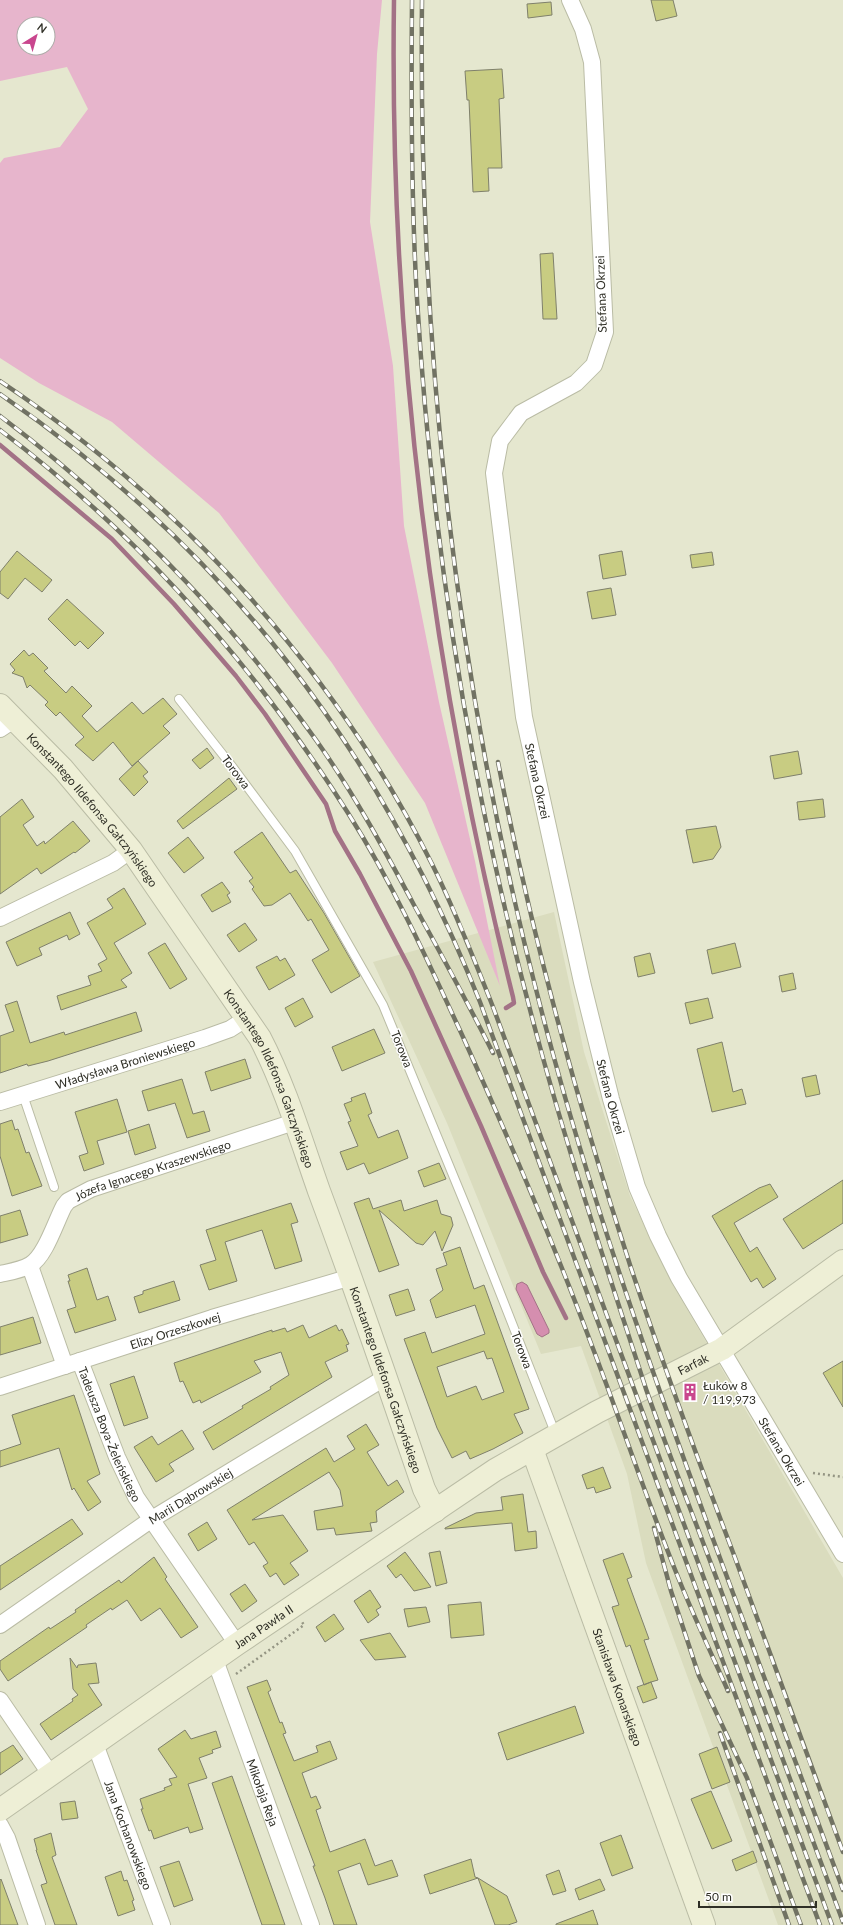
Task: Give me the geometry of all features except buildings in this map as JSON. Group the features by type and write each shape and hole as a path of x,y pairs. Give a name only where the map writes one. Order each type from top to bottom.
{"street":[{"name":"Stefana Okrzei","path":"570,0 583,29 592,62 604,332 594,365 576,383 521,414 500,441 494,473 524,717 582,982 610,1099 637,1187 658,1236 679,1278 843,1554"},
{"name":"Konstantego Ildefonsa Gałczyńskiego","path":"5,718 63,769 131,850 248,1018 271,1059 351,1277 424,1489 435,1511"},
{"path":"0,918 113,863 131,850"},
{"name":"Władysława Broniewskiego","path":"0,1102 205,1038 230,1028 248,1018"},
{"name":"Józefa Ignacego Kraszewskiego","path":"30,1266 41,1253 56,1220 68,1200 91,1188 294,1122"},
{"name":"Farfak","path":"532,1449 597,1412 722,1349 843,1261"},
{"path":"0,1274 30,1266 65,1366"},
{"name":"Elizy Orzeszkowej","path":"0,1387 212,1318 351,1277"},
{"name":"Tadeusza Boya-Żeleńskiego","path":"80,1361 117,1457 136,1497 237,1644"},
{"name":"Marii Dąbrowskiej","path":"0,1625 152,1519 386,1378"},
{"name":"Jana Pawła II","path":"0,1810 237,1644 495,1470 532,1449"},
{"name":"Stanisława Konarskiego","path":"532,1449 704,1925"},
{"name":"Mikołaja Reja","path":"215,1660 311,1925"},
{"path":"0,1700 51,1774"},
{"name":"Jana Kochanowskiego","path":"95,1744 162,1925"},
{"path":"0,1825 7,1838 38,1925"}],"lane":[{"name":"Torowa","path":"179,699 231,765 295,851 383,1005 469,1214 556,1436"},
{"path":"23,1095 54,1187"}],"path":[{"path":"797,1476 814,1473 843,1477"}],"shaded area":[{"path":"0,0 382,0 377,54 370,222 393,366 404,526 439,702 475,861 500,986 425,803 332,663 219,513 112,422 39,383 0,358 0,163 4,158 60,147 88,109 67,67 0,81"},
{"path":"554,912 584,1052 630,1196 673,1285 843,1578 843,1925 778,1925 646,1563 627,1474 581,1346 541,1354 447,1123 373,962"},
{"path":"522,1282 527,1285 549,1330 549,1333 542,1337 537,1334 516,1289 517,1284"}],"waterway":[{"path":"394,0 394,126 399,252 408,378 421,503 438,627 459,751 484,874 513,997 514,1003 506,1008"},
{"path":"0,445 112,539 174,604 236,676 265,714 326,804 335,831 360,874 411,971 481,1126 543,1272 566,1318"}],"railway":[{"path":"412,0 414,224 417,299 424,392 444,578 474,763 493,854 514,946 549,1081 589,1213 646,1389 843,1922"},
{"path":"422,0 422,131 427,260 436,390 449,518 466,647 488,774 515,901 546,1028 564,1094 604,1226 693,1485 843,1890"},
{"path":"0,381 67,429 130,480 191,536 248,595 300,657 349,723 393,792 432,864 456,917 493,1007 832,1925"},
{"path":"0,394 81,454 156,519 225,588 287,661 343,739 394,822 440,910 480,1002 820,1925"},
{"path":"0,416 45,451 130,526 209,607 247,650 282,694 330,760 368,821 493,1053"},
{"path":"0,430 100,513 147,559 234,655 274,706 312,759 348,813 380,867 423,951 514,1152 577,1307 668,1553 728,1691"},
{"path":"498,762 540,953 574,1080 611,1206 643,1304 681,1412 843,1852"},
{"path":"654,1528 671,1591 699,1676 747,1778 801,1925"},
{"path":"720,1733 789,1925"}],"place":[{"name":"Łuków 8 / 119,973","path":"690,1392"}]}
